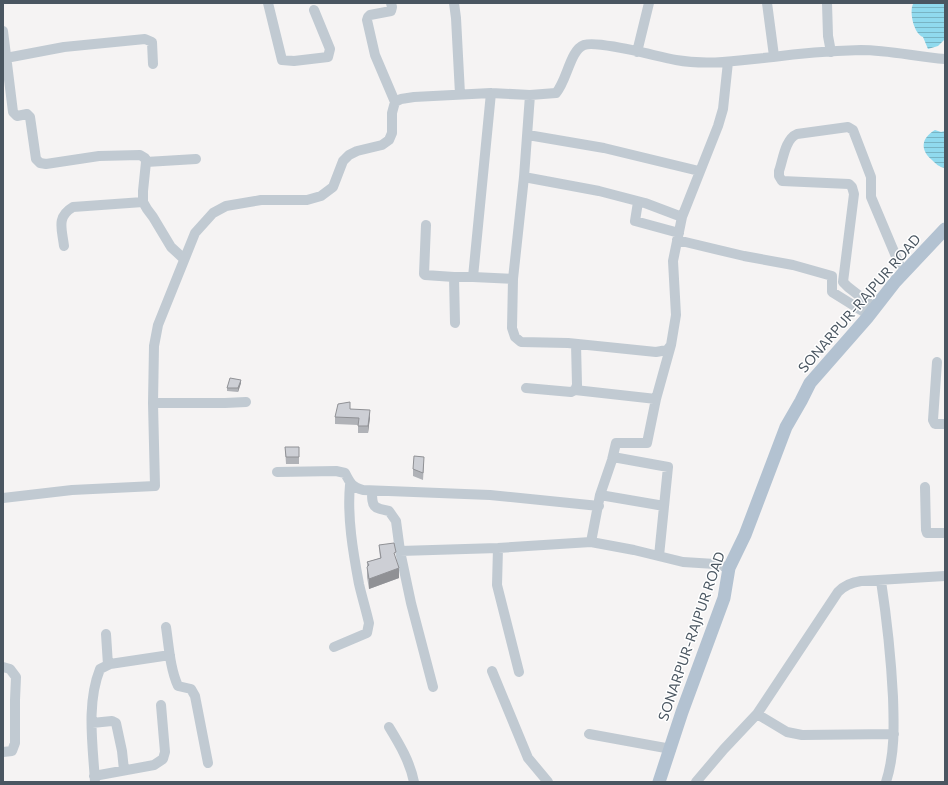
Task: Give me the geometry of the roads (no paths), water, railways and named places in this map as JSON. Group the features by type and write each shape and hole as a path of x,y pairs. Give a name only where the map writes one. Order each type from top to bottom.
{"main road":[{"name":"SONARPUR-RAJPUR ROAD","path":"660,782 685,705 724,598 729,568 746,535 786,427 802,402 810,383 872,312 903,273 945,229"}],"street":[{"path":"268,3 282,60 294,61 328,57 330,49 314,10"},
{"path":"3,498 72,490 155,486 153,403 154,346 157,332 195,233 213,213 226,206 261,200 307,200 321,196 333,187 343,161 349,155 357,151 382,145 389,140 392,133 392,113 395,102 375,55 367,18 370,15 391,11 391,3"},
{"path":"454,3 460,94"},
{"path":"637,52 649,3"},
{"path":"767,3 774,56"},
{"path":"827,3 828,36 831,52"},
{"path":"3,31 6,58 6,87 14,114 17,116 27,114 30,117 36,159 46,164 99,156 132,154 140,155 145,158 143,202 172,247 184,259"},
{"path":"6,58 64,47 145,39 152,42 154,64"},
{"path":"395,102 401,99 414,97 460,94 556,93 561,88 574,54 579,47 586,44 595,44 695,63 728,62 774,56 831,52 883,51 945,59"},
{"path":"591,542 600,495 613,457 616,443 647,443 656,399 671,344 676,315 673,261 682,217 718,126 723,109 728,62"},
{"path":"473,277 491,93"},
{"path":"530,94 528,135 513,279 512,328 515,337 521,342 550,342 656,352 667,350 671,344"},
{"path":"872,312 843,282 854,194 852,187 849,184 782,181 779,176 779,171 788,144 793,136 797,134 848,127 853,130 870,177 871,197 903,273"},
{"path":"528,135 604,148 699,171"},
{"path":"146,162 196,159"},
{"path":"524,177 599,192 638,202 682,217"},
{"path":"64,246 61,223 65,212 73,207 143,202"},
{"path":"638,202 635,222 678,237 744,256 793,265 832,276 832,292 872,312"},
{"path":"426,225 425,275 513,279"},
{"path":"454,277 456,323"},
{"path":"575,390 577,385 576,344"},
{"path":"937,362 933,420 935,424 945,424"},
{"path":"526,388 571,392 575,390 656,399"},
{"path":"153,403 217,404 246,402"},
{"path":"613,457 668,467 659,556"},
{"path":"277,472 336,471 345,473 350,485 349,502 352,539 359,584 369,623 366,633 334,647"},
{"path":"350,485 356,488 372,490 483,494 599,506"},
{"path":"925,487 926,530 930,533 945,533"},
{"path":"372,490 372,501 374,507 389,511 396,521 400,551 411,603 433,687"},
{"path":"600,495 664,506"},
{"path":"400,551 498,548 591,542 634,550 683,562 715,564 729,568"},
{"path":"498,548 497,585 519,672"},
{"path":"696,782 724,749 758,714 843,586 861,581 945,576"},
{"path":"881,581 887,618 892,669 894,734 893,753 886,782"},
{"path":"166,627 170,655 178,686 191,689 195,696 208,763"},
{"path":"106,634 108,665"},
{"path":"162,705 165,752 163,759 154,765 124,770 94,779 92,712 96,680 100,669 108,665 170,655"},
{"path":"3,667 10,669 16,677 15,743 12,751 3,752"},
{"path":"492,671 528,758 548,782"},
{"path":"758,714 787,732 802,735 894,734"},
{"path":"92,723 112,721 116,723 122,751 124,770"},
{"path":"389,727 404,751 414,782"},
{"path":"589,734 671,749"}],"water":[{"path":"945,3 945,39 938,46 928,49 923,37 917,32 912,17 913,4"},
{"path":"935,130 941,132 945,131 945,168 935,163 925,152 925,140 930,133"}]}
